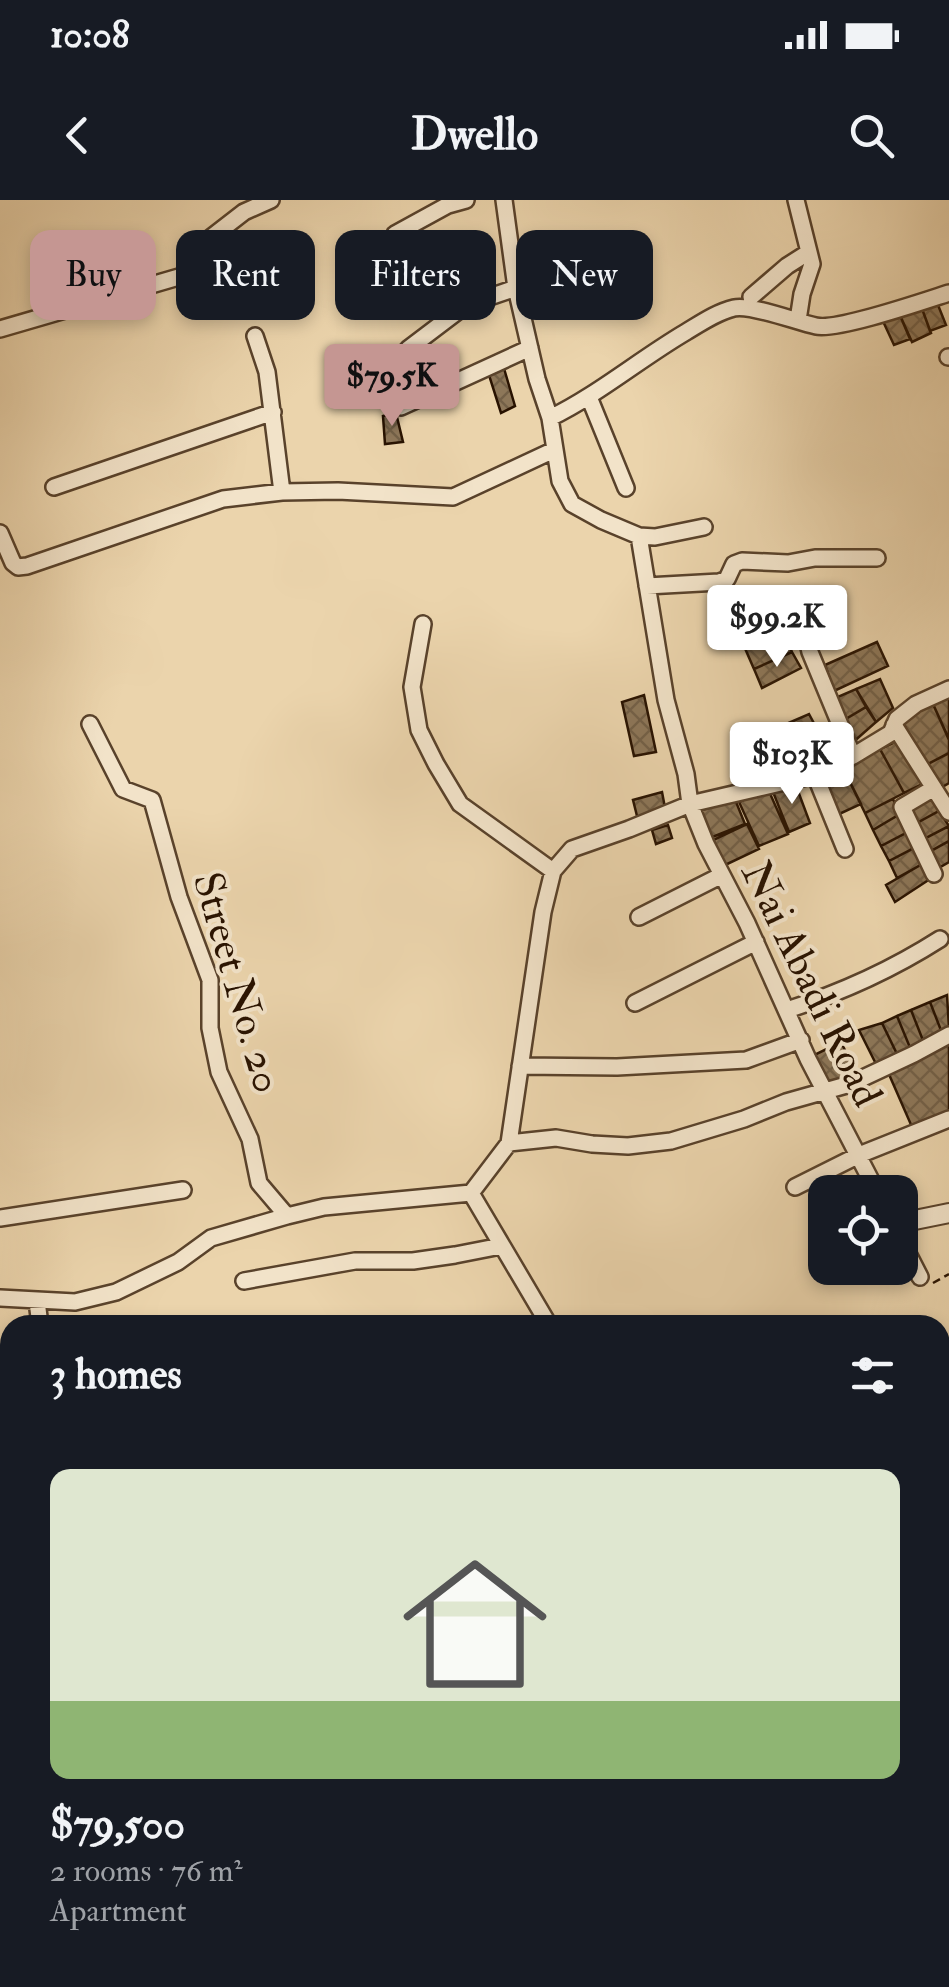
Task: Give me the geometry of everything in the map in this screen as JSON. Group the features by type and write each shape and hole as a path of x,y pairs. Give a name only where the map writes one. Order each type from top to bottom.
{"street":[{"path":"0,330 194,272 191,255 195,250 244,212 270,200"},
{"path":"402,230 448,205 466,200"},
{"path":"408,349 466,305 516,288 504,200"},
{"path":"796,200 812,264 798,320"},
{"path":"750,297 809,252"},
{"path":"550,418 589,397 646,355 738,306 818,327 949,293"},
{"path":"523,320 550,418 560,482 572,504 639,536 654,537 704,527"},
{"path":"255,336 274,412 282,492"},
{"path":"401,407 530,348"},
{"path":"589,397 626,488"},
{"path":"54,487 274,412"},
{"path":"0,533 13,562 18,567 27,566 223,498 338,491 453,497 554,450"},
{"name":"Nai Abadi Road","path":"639,536 666,700 690,804 824,1092 869,1175"},
{"path":"647,586 727,580 734,564 742,561 788,563 816,558 878,558"},
{"path":"797,598 810,652 853,756"},
{"path":"424,624 412,686 419,730 436,764 460,804 553,870"},
{"path":"0,1298 76,1302 116,1292 178,1262 211,1238 287,1216 324,1207 470,1193 509,1144 543,912 553,870 572,848 690,804 815,775 892,733 897,719 916,704 949,688"},
{"name":"Street No. 20","path":"90,724 124,789 152,800 179,896 210,980 210,1028 219,1072 250,1139 259,1183 287,1216"},
{"path":"894,725 949,812"},
{"path":"815,775 844,849"},
{"path":"934,788 902,807 934,874"},
{"path":"639,917 722,875"},
{"path":"786,1010 850,986 940,939"},
{"path":"636,1003 756,942"},
{"path":"509,1144 556,1138 628,1146 671,1141 850,1084 949,1035"},
{"path":"520,1066 617,1067 746,1060 801,1040"},
{"path":"795,1187 860,1155 949,1119"},
{"path":"0,1218 182,1190"},
{"path":"470,1193 543,1315"},
{"path":"918,1220 949,1214"},
{"path":"244,1281 355,1261 412,1261 501,1246"},
{"path":"918,1273 920,1277"},
{"path":"37,1301 39,1315"}],"building":[{"path":"936,300 946,325 930,331 921,306"},
{"path":"921,306 931,333 912,342 899,313"},
{"path":"899,313 910,339 894,345 881,317"},
{"path":"503,365 515,406 501,413 488,372"},
{"path":"396,413 403,442 385,444 383,416"},
{"path":"782,628 792,652 754,669 744,646"},
{"path":"877,642 888,666 834,691 825,665"},
{"path":"792,652 801,668 762,688 754,669"},
{"path":"880,679 893,708 876,722 856,689"},
{"path":"856,689 866,707 834,726 824,703"},
{"path":"644,695 656,752 634,756 622,702"},
{"path":"949,696 949,739 933,704"},
{"path":"933,704 949,740 949,753 926,765 902,721"},
{"path":"866,707 876,722 843,751 834,726"},
{"path":"809,714 817,729 782,740 777,728"},
{"path":"817,729 821,745 786,754 782,740"},
{"path":"899,740 925,783 904,793 880,749"},
{"path":"821,745 829,765 807,774 803,750"},
{"path":"880,749 904,793 865,813 844,770"},
{"path":"803,750 807,774 791,779 786,754"},
{"path":"949,753 949,783 939,789 926,765"},
{"path":"844,770 861,804 837,815 822,783"},
{"path":"795,783 810,823 789,832 773,792"},
{"path":"768,789 788,834 759,846 739,802"},
{"path":"662,792 666,813 638,820 633,800"},
{"path":"932,795 939,811 915,824 908,808"},
{"path":"734,797 745,824 710,838 700,811"},
{"path":"893,799 900,814 873,830 865,813"},
{"path":"939,811 949,826 922,840 915,824"},
{"path":"900,814 908,832 881,846 873,830"},
{"path":"747,824 759,849 723,866 711,841"},
{"path":"668,825 672,838 656,844 652,830"},
{"path":"949,826 949,841 929,852 922,840"},
{"path":"908,832 916,847 889,861 881,846"},
{"path":"949,841 949,862 937,869 929,852"},
{"path":"916,847 924,863 897,878 889,861"},
{"path":"924,863 930,879 895,902 886,885"},
{"path":"947,995 949,1028 942,1033 930,1002"},
{"path":"930,1002 942,1033 924,1043 911,1010"},
{"path":"911,1010 924,1043 911,1050 897,1016"},
{"path":"897,1016 911,1050 898,1056 882,1023"},
{"path":"882,1023 898,1056 876,1064 859,1030"},
{"path":"841,1042 856,1073 825,1090 810,1057"},
{"path":"949,1042 949,1113 912,1127 888,1072"}]}
